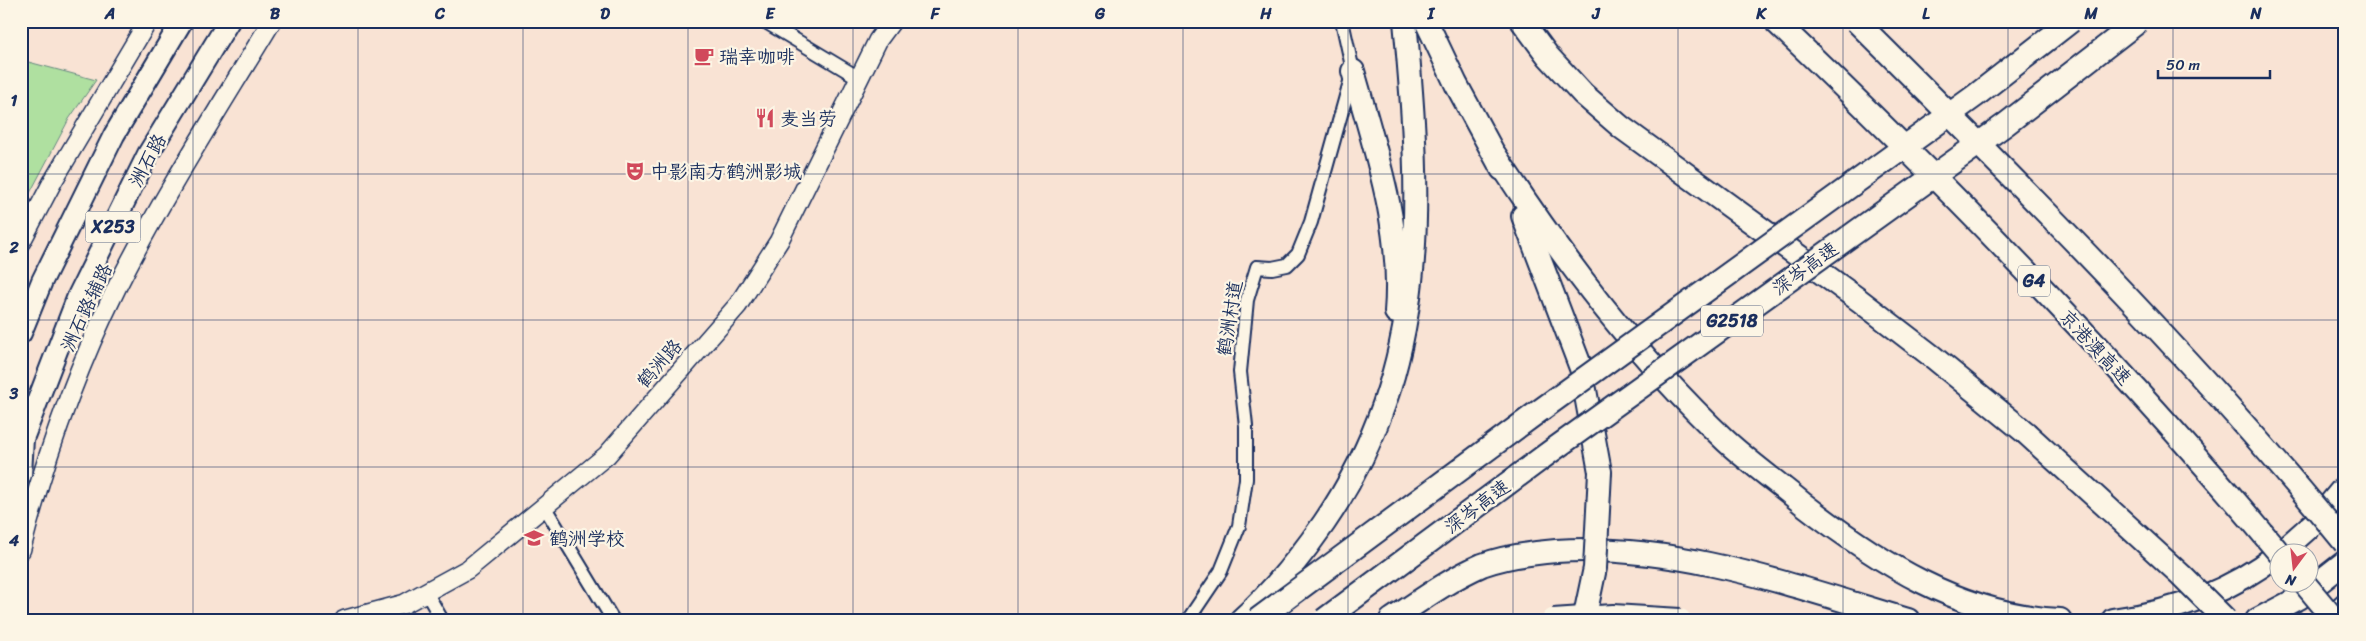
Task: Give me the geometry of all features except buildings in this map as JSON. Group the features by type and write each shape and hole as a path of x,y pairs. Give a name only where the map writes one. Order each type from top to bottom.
{"highway":[{"path":"1241,620 1300,558 1337,504 1358,468 1386,399 1408,316 1416,233 1416,188 1405,21"},
{"path":"1426,21 1456,84 1496,156 1534,215 1603,308 1683,397 1741,454 1830,524 1920,583 1958,599 1989,609 2022,616 2060,620"},
{"path":"1522,21 1548,56 1583,94 1621,127 1859,300 1933,357 2026,433 2154,550 2226,620"},
{"name":"京港澳高速","path":"1775,21 1938,181 2108,358 2232,496 2271,544"},
{"path":"1856,21 1992,156 2168,340 2345,543"},
{"name":"深岑高速","path":"1257,620 1531,417 1975,96 2071,21"},
{"name":"深岑高速","path":"1324,620 1550,452 2006,124 2139,21"},
{"path":"1353,71 1385,186 1393,228 1396,307 1386,399"},
{"path":"1496,156 1532,236 1581,368 1600,472 1595,568 1584,620"},
{"path":"2290,544 2315,522 2345,486"},
{"path":"1391,620 1440,587 1483,565 1530,553 1581,550 1640,552 1693,560 1751,574 1908,620"},
{"path":"2114,620 2171,610 2250,574 2268,562"},
{"path":"2257,620 2298,598 2345,562"},
{"path":"2313,594 2335,620"},
{"path":"1553,620 1613,616 1680,620"}],"main road":[{"path":"21,242 53,181 148,21"},
{"name":"X253","path":"21,334 42,280 114,135 182,21"},
{"name":"洲石路","path":"21,475 22,441 78,296 148,154 229,21"},
{"name":"洲石路辅路","path":"21,550 59,427 87,355 117,288 162,205 272,21"},
{"name":"鹤洲路","path":"344,620 404,604 468,569 606,455 738,306 779,241 878,40 892,21"}],"street":[{"path":"764,21 859,78"},
{"name":"鹤洲村道","path":"1188,620 1221,571 1239,526 1246,479 1246,426 1240,372 1242,336 1250,292 1258,267 1272,268 1287,264 1298,254 1311,222 1353,71 1342,21"},
{"path":"544,506 614,620"},
{"path":"426,592 442,620"},
{"path":"2321,620 2345,598"}],"green space":[{"path":"21,60 96,80 69,119 21,210"}],"place":[{"name":"瑞幸咖啡","path":"704,56"},
{"name":"麦当劳","path":"765,118"},
{"name":"中影南方鹤洲影城","path":"635,171"},
{"name":"鹤洲学校","path":"534,538"}]}
